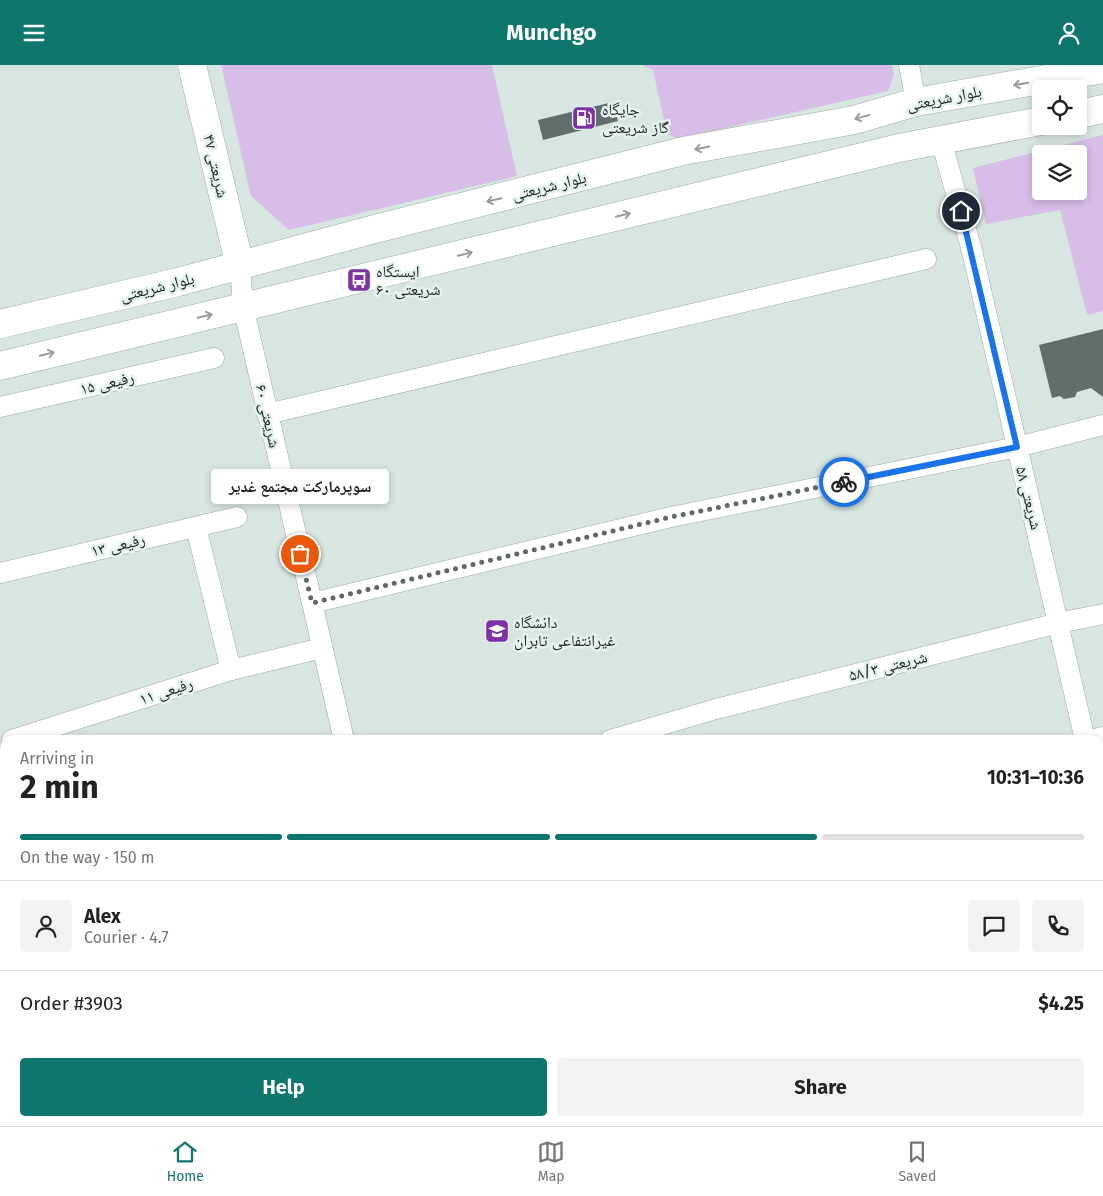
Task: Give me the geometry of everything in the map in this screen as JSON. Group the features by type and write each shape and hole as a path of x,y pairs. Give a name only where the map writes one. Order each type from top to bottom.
{"main road":[{"name":"شریعتی ۴۷","path":"192,65 240,266"},
{"name":"بلوار شریعتی","path":"0,324 240,266 371,230 683,151 854,120 916,103 1103,69"},
{"path":"1087,112 1103,109"},
{"path":"0,366 243,306 941,140 1032,123"}],"street":[{"path":"909,65 916,103"},
{"name":"شریعتی ۵۸","path":"941,140 971,247 1084,735"},
{"path":"267,414 926,259"},
{"name":"شریعتی ۶۰","path":"240,266 243,306 343,735"},
{"name":"رفیعی ۱۵","path":"0,407 214,358"},
{"path":"312,603 671,517 1017,447 1103,425"},
{"name":"رفیعی ۱۳","path":"0,573 237,517"},
{"path":"196,527 231,670"},
{"name":"شریعتی ۵۸/۳","path":"627,735 716,709 1059,623 1103,614"},
{"name":"رفیعی ۱۱","path":"28,735 231,670 322,648"}],"shaded area":[{"path":"221,65 492,65 517,176 289,230 251,196"},
{"path":"642,65 892,65 894,75 888,91 678,139 667,134 653,70"},
{"path":"1103,135 1103,311 1087,315 1060,210 986,224 973,168 1032,153 1032,200 1087,200 1087,145 1064,145"}],"building":[{"path":"613,102 618,121 543,140 538,120"},
{"path":"1103,329 1103,397 1091,388 1077,392 1075,397 1064,399 1060,396 1052,398 1039,345"}],"way so far":[{"path":"300,554 312,603 671,517 844,482"}],"place":[{"name":"جایگاه گاز شریعتی","path":"584,118"},
{"name":"ایستگاه شریعتی ۶۰","path":"359,280"},
{"name":"سوپرمارکت مجتمع غدیر","path":"300,554"},
{"name":"دانشگاه غیرانتفاعی تابران","path":"497,631"}],"route":[{"path":"844,482 1017,447 961,211"}]}
